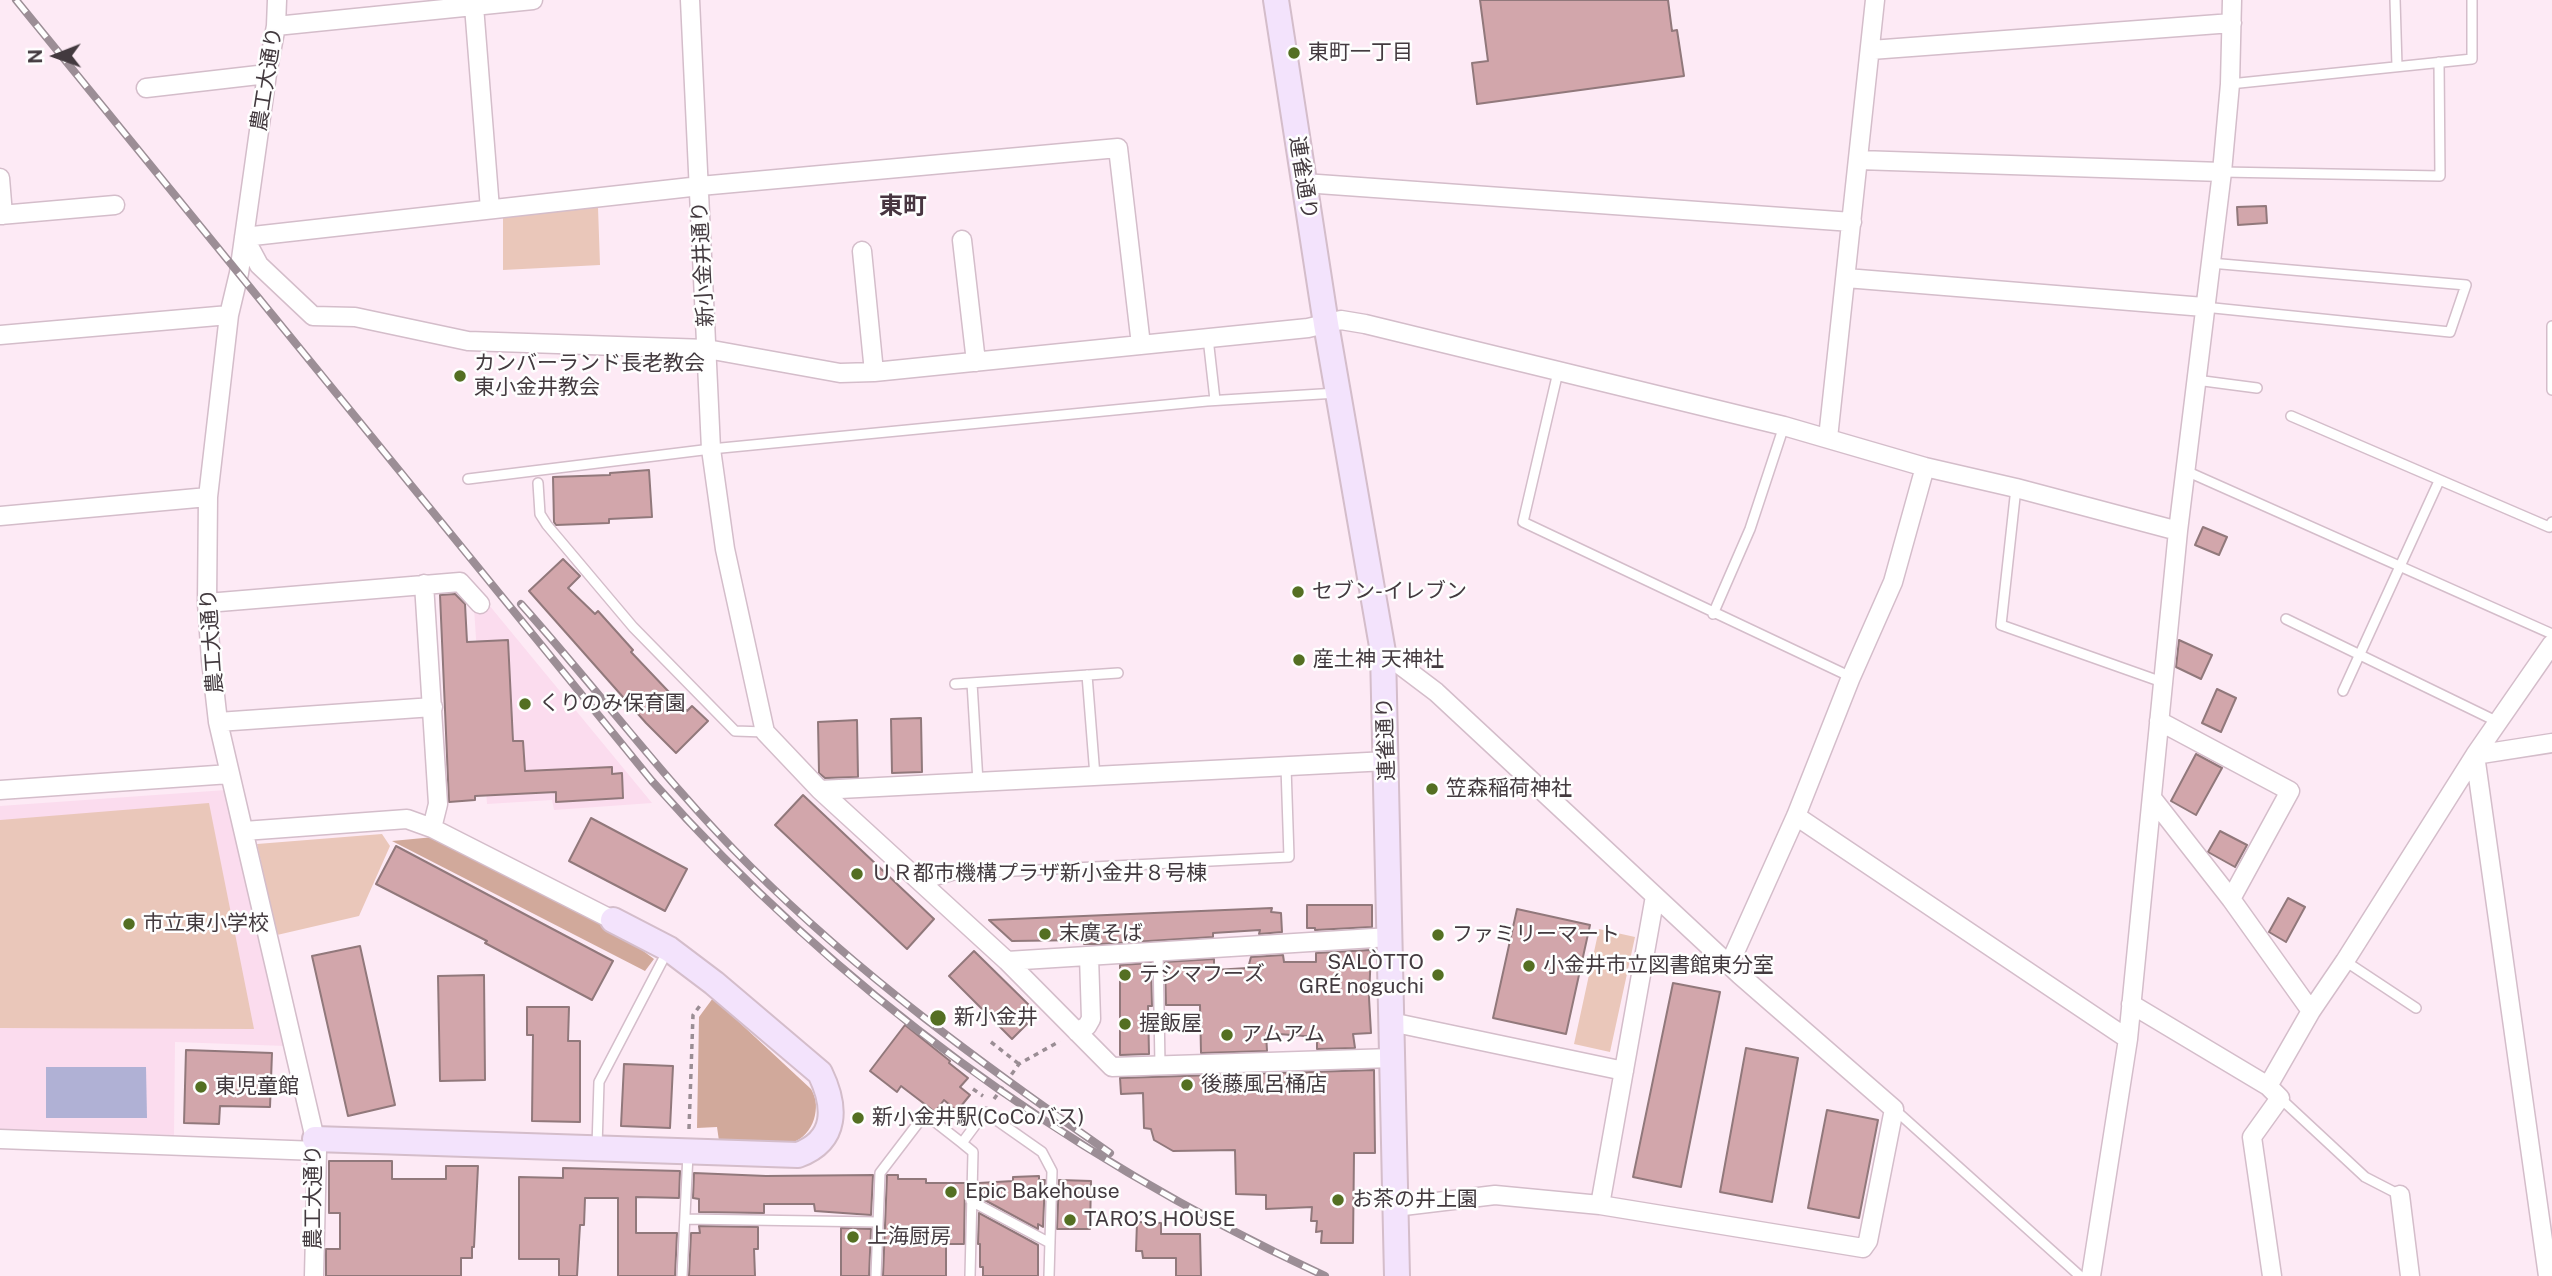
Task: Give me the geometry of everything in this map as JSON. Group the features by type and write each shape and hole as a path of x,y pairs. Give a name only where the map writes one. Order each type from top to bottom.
{"main road":[{"name":"連雀通り","path":"1276,0 1326,324 1383,652 1395,1207 1403,1274"},
{"path":"316,1145 597,1148 798,1155 812,1150 820,1143 831,1116 830,1093 820,1073 714,983 669,949 612,920"}],"street":[{"name":"農工大通り","path":"277,0 276,26 239,272 229,315 208,497 207,603 218,722 316,1145 314,1276"},
{"path":"276,26 533,0"},
{"name":"新小金井通り","path":"690,0 711,449 725,548 765,732"},
{"path":"1828,438 1875,0"},
{"path":"2091,1276 2131,1003 2178,531 2222,172 2230,84 2232,0"},
{"path":"474,6 490,209"},
{"path":"1871,50 2232,23"},
{"path":"146,88 267,74"},
{"path":"1140,345 1118,148 700,186 244,237 259,265 313,316 355,317 468,341 708,349 840,373 874,372 976,362 1208,338 1341,320 1784,426 1925,467 2178,531"},
{"path":"1859,160 2222,172"},
{"path":"0,178 2,215 115,205"},
{"path":"1304,183 1852,222"},
{"path":"962,240 976,362"},
{"path":"862,251 874,372"},
{"path":"1846,278 2204,307"},
{"path":"0,335 229,315"},
{"path":"1730,964 1796,816 1851,677 1893,582 1925,467"},
{"path":"0,516 208,497"},
{"path":"207,603 460,582 480,604"},
{"path":"424,584 438,804 432,828"},
{"path":"2272,1276 2252,1137 2311,1011 2475,755 2552,644"},
{"path":"1383,652 1436,692 1655,897 1894,1109 1868,1241 1863,1248 1600,1205 1495,1195 1395,1207"},
{"path":"218,722 433,707"},
{"path":"2159,721 2290,791 2231,899"},
{"path":"765,732 820,790 1007,961 1112,1067 1392,1058"},
{"path":"2475,755 2552,743"},
{"path":"2475,755 2548,1276"},
{"path":"820,790 1387,761"},
{"path":"0,790 230,774"},
{"path":"2152,798 2231,899 2311,1011"},
{"path":"1796,816 2127,1039"},
{"path":"244,831 407,819 432,828 612,920"},
{"path":"1600,1205 1655,897"},
{"path":"1007,961 1390,937"},
{"path":"1077,1031 1087,1026 1091,1019 1088,956"},
{"path":"2131,1003 2274,1092"},
{"path":"1391,1022 1624,1071"},
{"path":"0,1139 316,1145"},
{"path":"2400,1195 2410,1276"}],"lane":[{"path":"2395,0 2397,66"},
{"path":"2230,84 2472,59 2472,0"},
{"path":"2222,172 2440,176 2439,62"},
{"path":"2204,307 2450,332 2466,285 2210,263"},
{"path":"2552,326 2552,390"},
{"path":"1208,338 1214,400"},
{"path":"1559,372 1523,522 1851,677"},
{"path":"2196,380 2257,388"},
{"path":"468,479 711,449 1214,400 1338,393"},
{"path":"2291,416 2549,527 2552,522"},
{"path":"1713,614 1750,528 1784,426"},
{"path":"2186,471 2552,634"},
{"path":"2343,691 2439,481"},
{"path":"538,483 540,514 547,525 633,627 735,731 765,732"},
{"path":"2016,488 2001,625 2162,682"},
{"path":"2286,619 2498,722"},
{"path":"955,684 1118,673"},
{"path":"1087,675 1095,776"},
{"path":"972,683 978,782"},
{"path":"924,884 957,874 1289,857 1286,766"},
{"path":"597,1148 599,1082 669,949"},
{"path":"1158,952 1160,1065"},
{"path":"2345,961 2416,1009"},
{"path":"2274,1092 2365,1177 2400,1195"},
{"path":"1894,1109 2080,1276"},
{"path":"962,1143 985,1112 1042,1152 1052,1171 1049,1276"},
{"path":"876,1276 880,1173 925,1114 973,1152 970,1276"},
{"path":"682,1276 688,1152"},
{"path":"971,1201 1049,1243"},
{"path":"685,1219 878,1222"}],"path":[{"path":"688,1152 693,1016 714,983"},
{"path":"985,1112 1019,1064 1077,1031"},
{"path":"991,1042 1019,1064"}],"shaded area":[{"path":"598,207 600,265 503,270 503,217"},
{"name":"くりのみ保育園","path":"489,605 652,803 554,810 552,800 487,804 474,608"},
{"name":"市立東小学校","path":"226,790 286,1046 175,1042 174,1135 0,1130 0,806"},
{"name":"市立東小学校","path":"209,803 254,1029 0,1028 0,820"},
{"path":"382,834 390,846 359,916 277,935 257,844"},
{"path":"434,837 610,926 654,959 645,971 392,841"},
{"path":"1599,929 1635,937 1610,1052 1574,1044"},
{"path":"713,998 811,1089 816,1102 815,1115 813,1123 800,1139 781,1143 719,1141 717,1127 697,1128 699,1017"}],"water":[{"path":"46,1067 146,1067 147,1118 46,1118"}],"building":[{"path":"1480,0 1668,0 1672,31 1677,30 1684,76 1477,104 1472,63 1488,61"},
{"path":"2266,206 2267,223 2238,225 2237,207"},
{"path":"649,470 652,517 609,519 609,523 556,525 554,522 553,477 610,475"},
{"path":"2203,527 2227,537 2219,555 2195,545"},
{"path":"563,559 580,576 568,588 595,614 598,611 633,650 631,652 687,711 692,706 708,721 676,753 529,591"},
{"path":"455,594 465,604 467,642 508,640 513,741 523,741 525,771 612,767 612,774 622,773 623,798 556,802 556,792 475,796 475,800 449,802 440,595"},
{"path":"2179,640 2212,655 2201,679 2176,667"},
{"path":"2217,689 2236,698 2221,732 2202,723"},
{"path":"921,718 922,772 892,773 891,719"},
{"path":"857,720 858,777 825,778 819,773 818,722"},
{"path":"2196,754 2222,768 2196,815 2171,801"},
{"name":"ＵＲ都市機構プラザ新小金井８号棟","path":"803,795 934,919 907,949 775,825"},
{"path":"591,818 687,869 665,911 569,861"},
{"path":"2220,831 2247,845 2235,867 2208,852"},
{"path":"396,846 613,961 592,1000 485,943 487,941 376,884"},
{"path":"2288,898 2305,907 2286,942 2269,932"},
{"path":"1307,905 1372,905 1372,927 1315,930 1307,928"},
{"path":"1272,908 1271,912 1281,913 1282,932 1259,934 1260,930 1213,933 1213,937 1100,944 1084,944 1084,940 1012,941 989,920"},
{"path":"1517,909 1590,925 1566,1034 1493,1018"},
{"path":"360,946 395,1105 348,1116 312,956"},
{"path":"1371,950 1371,1033 1353,1034 1355,1048 1317,1049 1317,1037 1266,1033 1267,1051 1201,1053 1200,1005 1166,1005 1165,962 1214,959 1214,970 1248,968 1251,957 1283,955 1284,962 1316,962 1316,953"},
{"path":"974,951 1031,1007 1020,1018 1027,1024 1012,1039 949,976"},
{"path":"1151,963 1149,1054 1120,1055 1120,965"},
{"path":"484,975 485,1080 440,1081 438,976"},
{"path":"1673,983 1720,992 1681,1187 1633,1177"},
{"path":"527,1007 569,1007 568,1041 580,1041 580,1122 532,1121 533,1035 527,1035"},
{"path":"905,1025 968,1078 960,1087 970,1095 957,1111 944,1100 935,1112 901,1086 897,1092 870,1071"},
{"path":"1746,1048 1798,1058 1772,1202 1720,1192"},
{"path":"186,1050 272,1053 270,1107 220,1106 219,1124 184,1123"},
{"path":"624,1064 673,1066 670,1128 621,1126"},
{"path":"1374,1070 1375,1153 1354,1153 1353,1243 1321,1243 1322,1231 1316,1232 1317,1221 1311,1221 1312,1207 1266,1209 1266,1195 1236,1194 1235,1150 1173,1151 1154,1140 1151,1129 1144,1128 1143,1093 1121,1094 1120,1078"},
{"path":"1827,1110 1878,1120 1859,1218 1808,1208"},
{"path":"329,1161 392,1161 392,1179 446,1179 446,1166 478,1166 474,1247 472,1258 461,1258 461,1276 326,1276 326,1249 340,1249 340,1213 329,1213"},
{"path":"563,1168 680,1171 679,1198 636,1197 636,1233 677,1233 675,1276 618,1276 618,1198 585,1198 584,1225 580,1225 577,1276 559,1276 559,1259 519,1259 519,1177 563,1178"},
{"path":"694,1173 766,1176 873,1175 871,1215 815,1211 814,1204 764,1204 764,1213 699,1212 699,1199 693,1198"},
{"path":"887,1175 898,1175 898,1179 926,1179 926,1183 965,1183 964,1244 946,1244 946,1276 883,1276"},
{"path":"1039,1176 1039,1180 1045,1180 1043,1227 1038,1224 1038,1229 979,1197 979,1183"},
{"path":"1059,1180 1091,1181 1090,1229 1057,1229"},
{"path":"979,1213 1038,1245 1038,1276 983,1276 978,1244"},
{"path":"1137,1222 1161,1223 1161,1234 1200,1234 1201,1276 1176,1276 1176,1258 1143,1258 1142,1251 1136,1251"},
{"path":"699,1226 758,1227 758,1249 754,1249 755,1276 689,1276 691,1233 700,1233"},
{"path":"841,1228 871,1229 869,1276 841,1276"}],"railway":[{"path":"16,0 652,781 725,859 801,932 880,1000 963,1064 1048,1123 1137,1178 1230,1229 1325,1276"},
{"path":"521,604 691,804 793,907 924,1018 1110,1153"}],"place":[{"name":"東町一丁目","path":"1294,53"},
{"name":"カンバーランド長老教会 東小金井教会","path":"460,376"},
{"name":"セブン-イレブン","path":"1298,592"},
{"name":"産土神 天神社","path":"1299,660"},
{"name":"くりのみ保育園","path":"525,704"},
{"name":"笠森稲荷神社","path":"1432,789"},
{"name":"ＵＲ都市機構プラザ新小金井８号棟","path":"857,874"},
{"name":"市立東小学校","path":"129,924"},
{"name":"末廣そば","path":"1045,934"},
{"name":"ファミリーマート","path":"1438,935"},
{"name":"小金井市立図書館東分室","path":"1529,966"},
{"name":"テシマフーズ","path":"1125,975"},
{"name":"SALÒTTO GRÉ noguchi","path":"1438,975"},
{"name":"新小金井","path":"938,1018"},
{"name":"握飯屋","path":"1125,1024"},
{"name":"アムアム","path":"1227,1035"},
{"name":"後藤風呂桶店","path":"1187,1085"},
{"name":"東児童館","path":"201,1087"},
{"name":"新小金井駅(CoCoバス)","path":"858,1118"},
{"name":"Epic Bakehouse","path":"951,1192"},
{"name":"お茶の井上園","path":"1338,1200"},
{"name":"TARO’S HOUSE","path":"1070,1220"},
{"name":"上海厨房","path":"853,1237"}],"district":[{"name":"東町","path":"903,207"}]}
